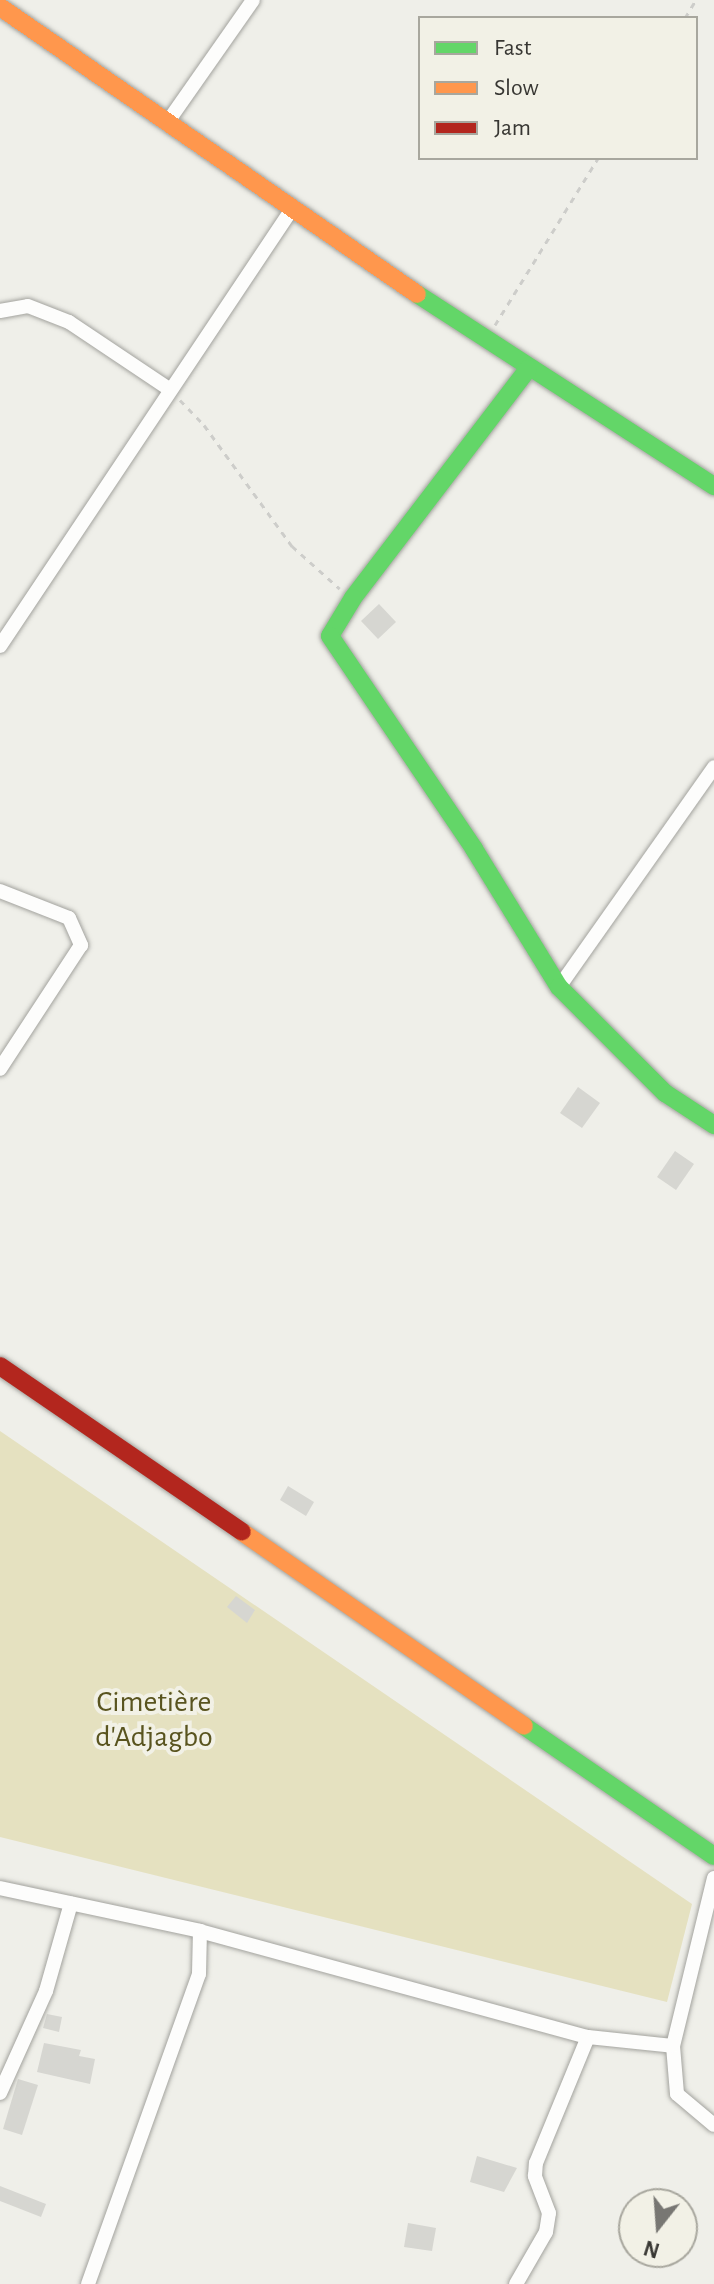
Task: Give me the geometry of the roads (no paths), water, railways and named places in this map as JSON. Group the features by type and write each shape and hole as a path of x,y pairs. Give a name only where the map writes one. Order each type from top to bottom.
{"street":[{"path":"169,120 253,0"},
{"path":"0,7 169,120 292,209 485,341 714,486"},
{"path":"0,646 292,209"},
{"path":"0,311 28,306 69,322 169,389"},
{"path":"528,369 353,598 330,636 457,822 559,987 665,1093 714,1125"},
{"path":"559,987 714,767"},
{"path":"0,891 69,918 81,945 0,1069"},
{"path":"0,1366 714,1856"},
{"path":"714,1878 673,2046 677,2094 714,2125"},
{"path":"0,1888 200,1931 588,2037 673,2046"},
{"path":"0,2093 46,1991 71,1903"},
{"path":"88,2284 199,1974 200,1931"},
{"path":"516,2284 546,2232 549,2213 535,2176 536,2163 588,2037"}],"park label":[{"name":"Cimetière d'Adjagbo","path":"154,1719"}]}
